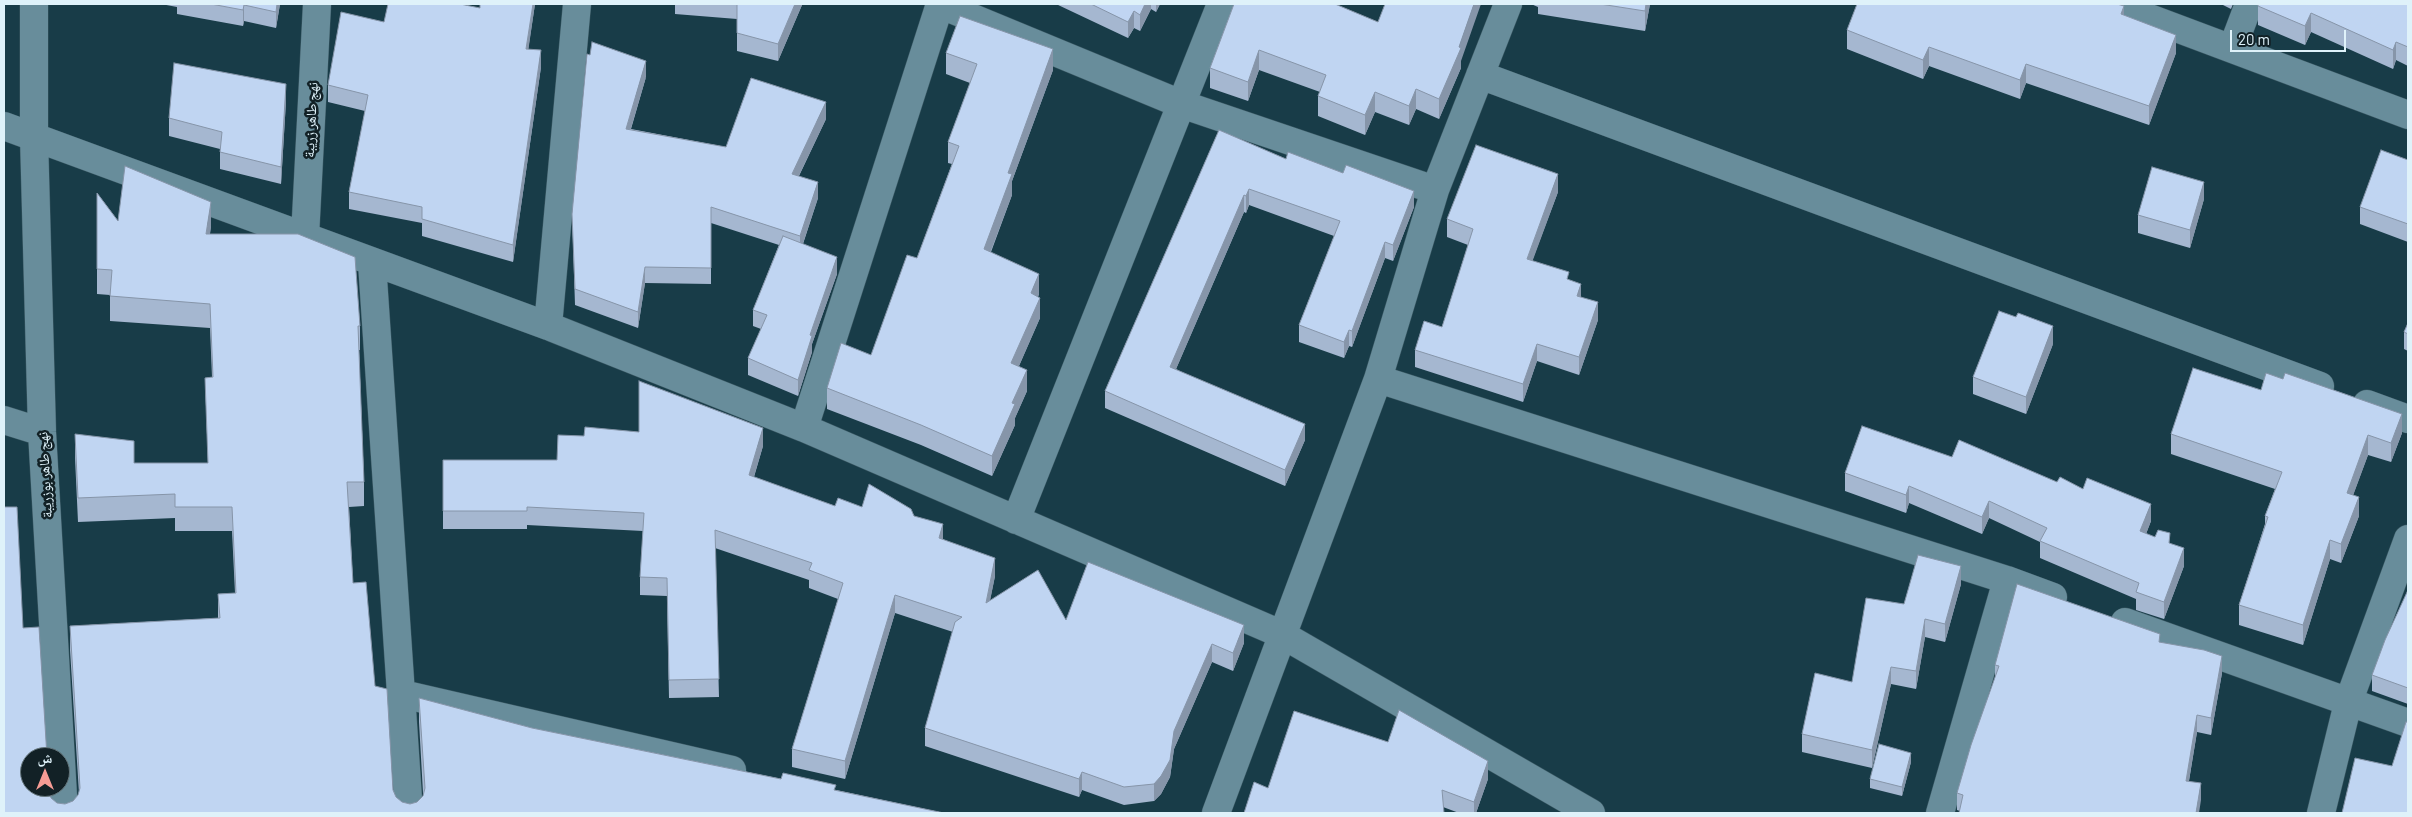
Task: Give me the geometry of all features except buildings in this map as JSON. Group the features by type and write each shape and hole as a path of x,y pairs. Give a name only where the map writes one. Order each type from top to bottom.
{"street":[{"name":"نهج طاهر بوزريبة","path":"34,4 34,137 42,432 64,813"},
{"name":"نهج طاهر زريبة","path":"305,237 317,4"},
{"path":"548,326 577,4"},
{"path":"804,428 940,4 1181,104 1435,190"},
{"path":"1016,520 1221,4"},
{"path":"1216,813 1281,634 1378,379 1435,190 1508,4"},
{"path":"2112,4 2408,115"},
{"path":"2232,49 2250,4"},
{"path":"1480,75 2408,419"},
{"path":"4,126 548,326 804,428 1281,634 1591,813"},
{"path":"372,262 409,813"},
{"path":"1378,379 2007,580 2408,723"},
{"path":"4,420 42,432"},
{"path":"2321,813 2348,703 2408,539"},
{"path":"1940,813 2007,580"},
{"path":"402,694 759,776"}]}
